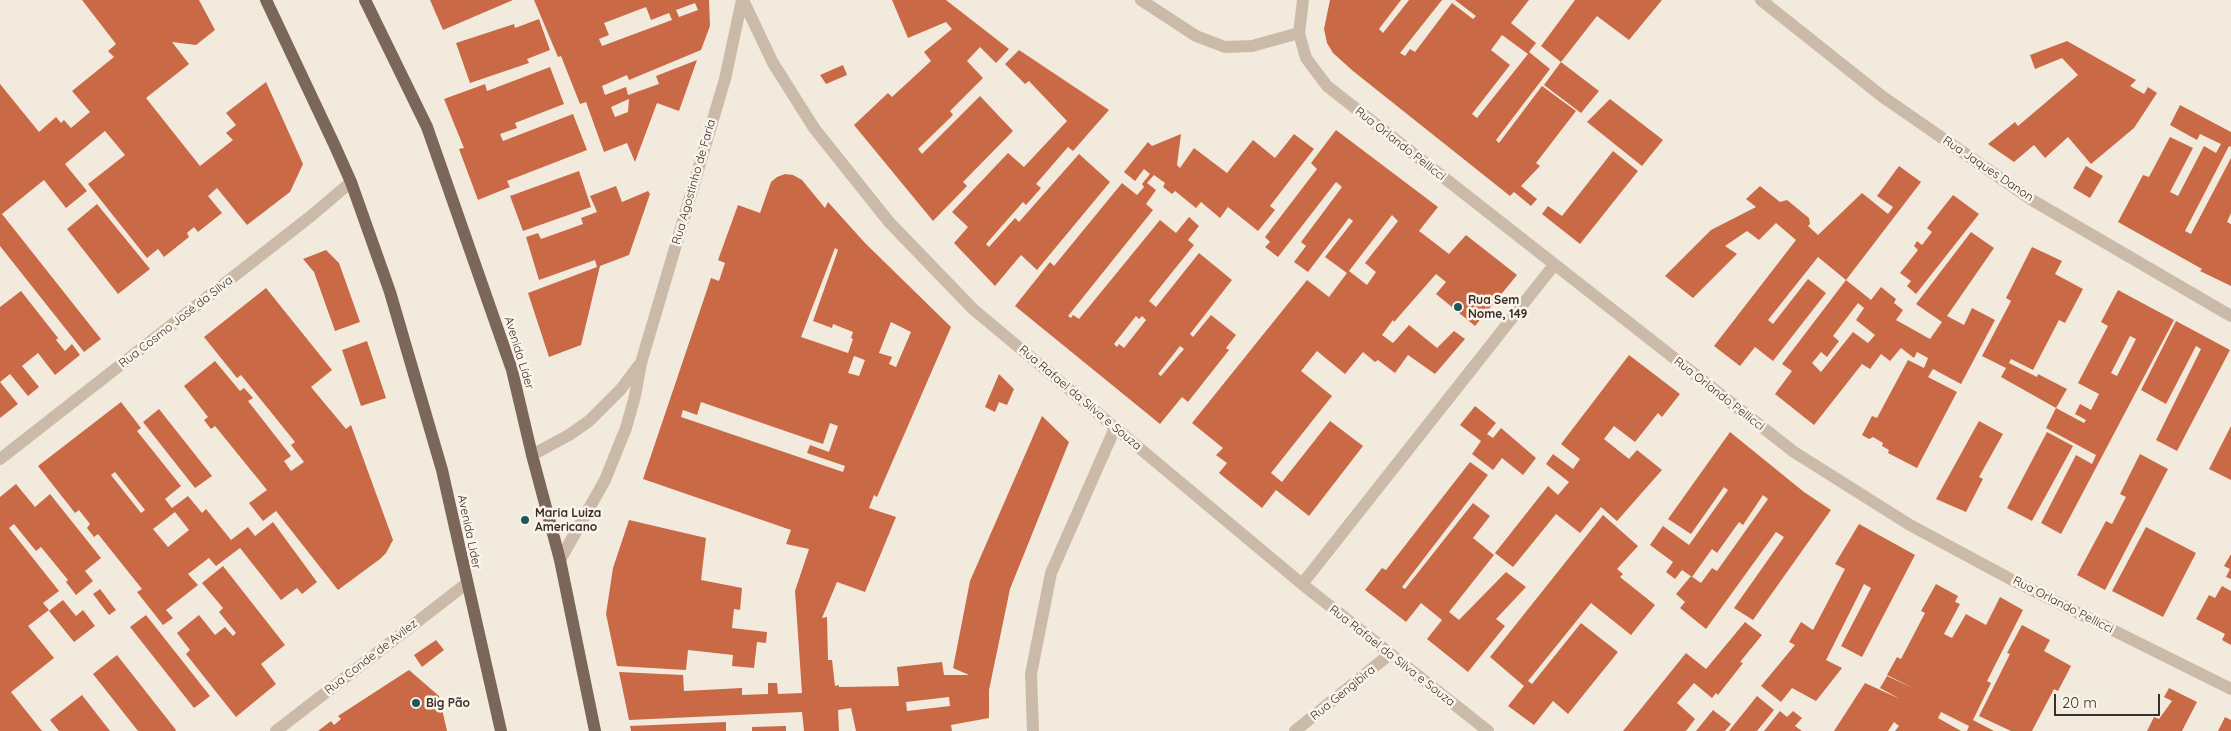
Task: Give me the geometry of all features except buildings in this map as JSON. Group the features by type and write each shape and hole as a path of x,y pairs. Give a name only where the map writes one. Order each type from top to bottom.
{"main road":[{"path":"266,0 327,126 351,182"},
{"name":"Avenida Líder","path":"365,0 428,127 512,370 560,560 595,731"},
{"name":"Avenida Lider","path":"351,182 390,292 442,470 466,584 501,731"}],"street":[{"name":"Rua Agostinho de Faria","path":"560,560 605,480 633,404 641,363 725,79 743,0"},
{"name":"Rua Rafael da Silva e Souza","path":"743,0 773,63 814,128 889,222 973,308 1302,584 1488,731"},
{"path":"1142,0 1196,36 1225,46 1252,46 1299,33"},
{"name":"Rua Orlando Pellicci","path":"1303,0 1299,33 1306,58 1326,86 1794,452 1910,525 2014,581 2231,689"},
{"name":"Rua Jaques Danon","path":"1761,0 1883,97 2032,200 2231,316"},
{"name":"Rua Cosmo José da Silva","path":"0,459 312,216 351,182"},
{"path":"1302,584 1554,265"},
{"name":"Rua Agostinho de Faria","path":"532,455 569,435 589,421 621,388 641,363"},
{"path":"1033,731 1031,674 1052,573 1115,428"},
{"name":"Rua Conde de Avilez","path":"276,731 466,584"},
{"name":"Rua Gengibira","path":"1295,731 1390,654"}],"place":[{"name":"Rua Sem Nome, 149","path":"1458,307"},
{"name":"Maria Luiza Americano","path":"525,520"},
{"name":"Big Pão","path":"416,703"}]}
